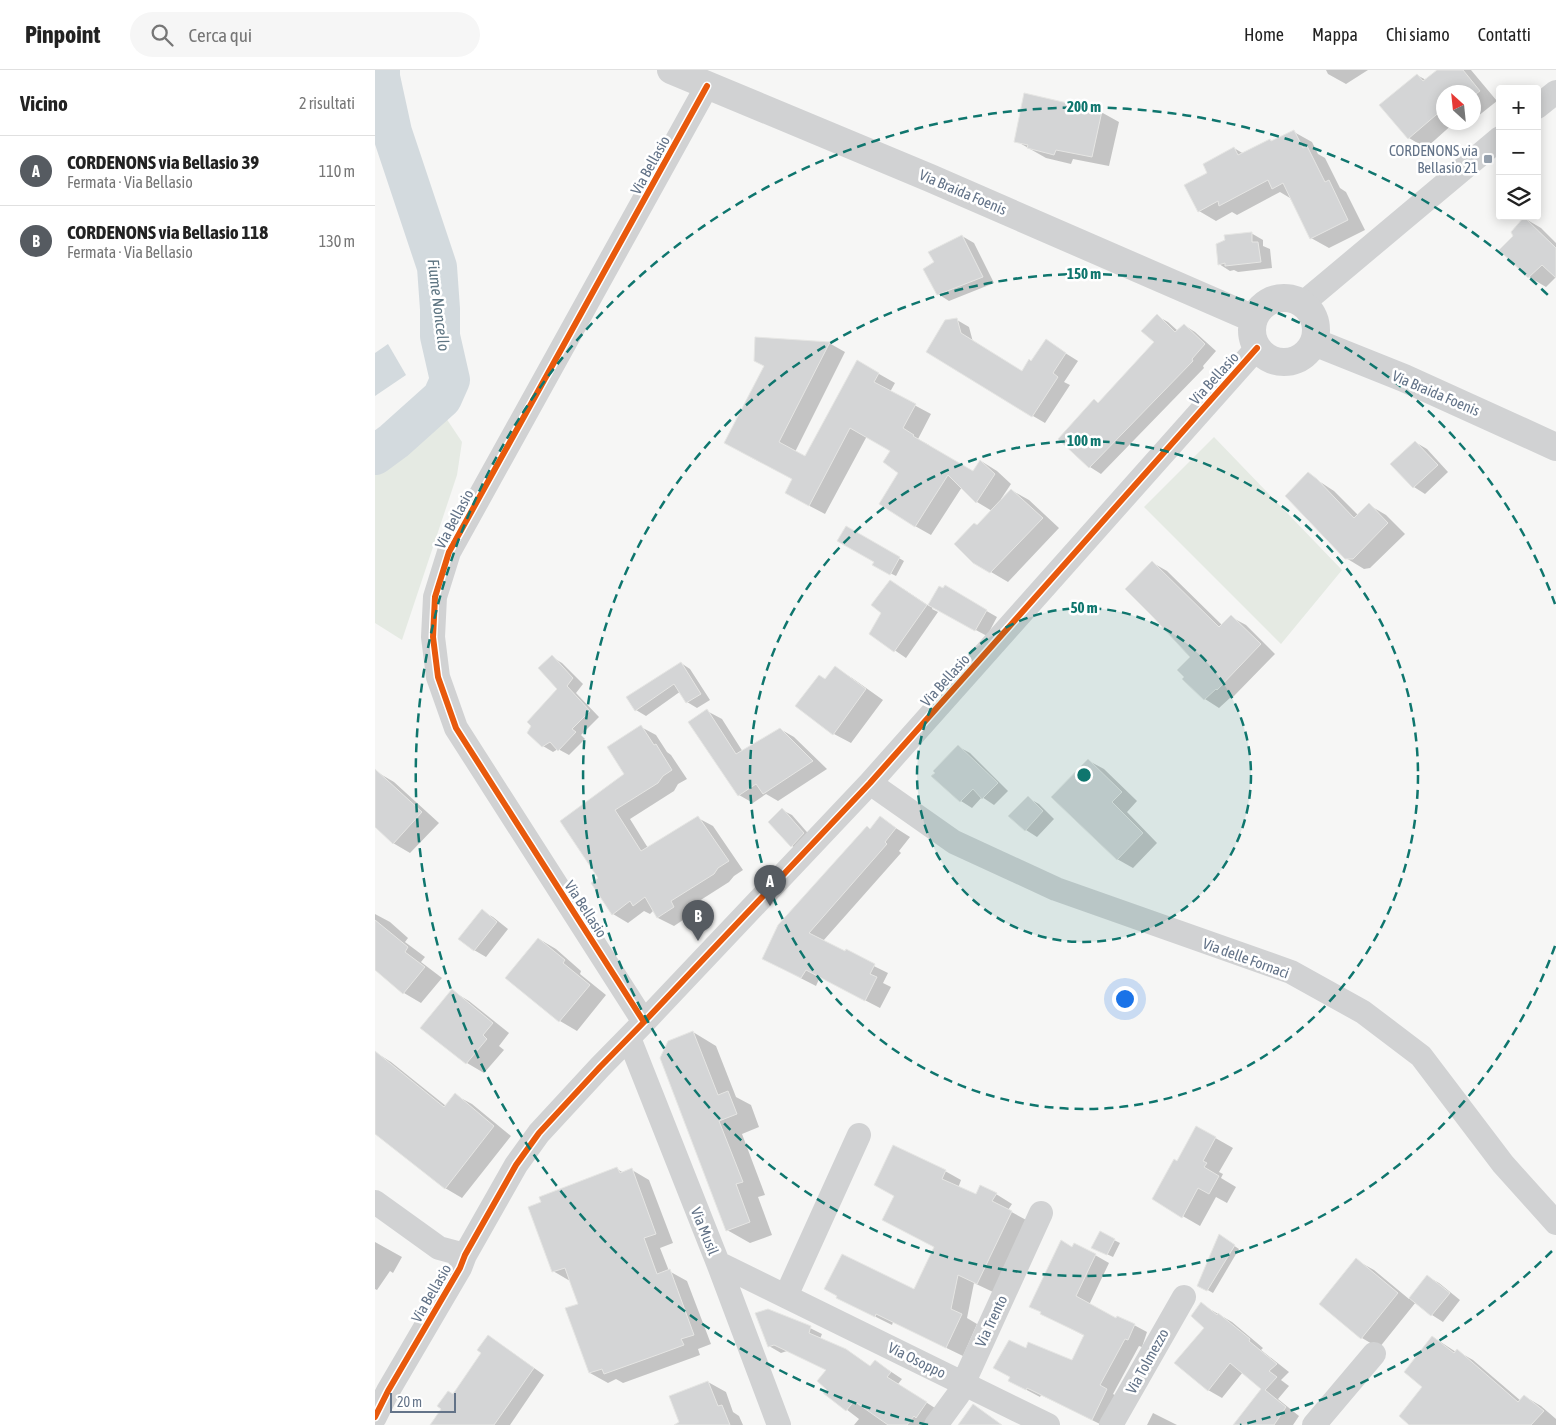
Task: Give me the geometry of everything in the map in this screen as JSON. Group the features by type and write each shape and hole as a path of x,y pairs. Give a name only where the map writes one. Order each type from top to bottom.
{"street":[{"name":"Via Braida Foenis","path":"671,70 930,178 1254,319"},
{"name":"Via Bellasio","path":"636,1030 456,728 438,677 433,637 435,598 449,552 707,86"},
{"path":"1541,104 1556,92"},
{"path":"1302,304 1496,141"},
{"path":"1284,298 1292,299 1302,304 1314,318 1316,331 1310,349 1298,359 1286,362 1271,359 1264,355 1257,348 1252,329 1254,319 1259,310 1270,302 1284,298"},
{"name":"Via Braida Foenis","path":"1313,342 1404,378 1556,447"},
{"name":"Via Bellasio","path":"375,1417 388,1391 460,1268 465,1255 515,1165 539,1133 870,783 1257,348"},
{"name":"Via delle Fornaci","path":"870,783 954,842 1056,889 1291,972 1363,1012 1421,1056 1503,1164 1556,1223"},
{"name":"Via Musil","path":"636,1030 718,1263 779,1425"},
{"path":"786,1296 859,1135"},
{"path":"375,1202 439,1248 465,1255"},
{"name":"Via Trento","path":"936,1425 958,1395 1041,1213"},
{"name":"Via Osoppo","path":"718,1263 1048,1425"},
{"name":"Via Tolmezzo","path":"1111,1425 1183,1298"},
{"path":"1314,1425 1374,1354"},
{"path":"375,1417 387,1425"}],"shaded area":[{"path":"388,344 406,375 375,396 375,353"},
{"path":"444,415 462,442 457,475 402,640 375,623 375,455 422,417"},
{"path":"1214,437 1342,570 1281,644 1144,507"}],"building":[{"path":"1437,70 1463,70 1475,85 1436,85 1436,115 1408,139 1379,105 1417,74 1423,81"},
{"path":"1024,93 1102,111 1092,157 1056,150 1054,155 1027,148 1028,145 1014,142"},
{"path":"1294,130 1303,148 1307,146 1325,182 1329,180 1348,220 1310,239 1283,183 1272,189 1268,180 1219,206 1218,201 1198,212 1184,185 1207,173 1203,164 1234,147 1238,155 1270,139 1271,141"},
{"path":"1521,220 1527,220 1556,248 1556,278 1542,265 1528,278 1499,250 1513,236 1511,232"},
{"path":"1252,232 1252,242 1258,242 1261,262 1225,266 1225,263 1218,265 1216,244 1225,240 1224,235"},
{"path":"962,235 983,277 937,295 923,269 934,262 928,252"},
{"path":"1157,314 1175,332 1184,324 1205,344 1192,359 1193,361 1089,468 1058,439 1094,399 1098,403 1154,342 1141,331"},
{"path":"957,318 961,333 1022,371 1029,359 1031,361 1046,339 1066,353 1053,373 1058,377 1032,417 926,352 945,320"},
{"path":"755,337 830,342 779,442 805,456 857,360 879,373 874,382 916,404 903,428 913,436 973,471 980,460 995,474 976,503 948,475 915,527 879,504 898,473 883,462 890,451 850,428 809,506 785,493 792,479 724,443 764,366 754,361"},
{"path":"1415,441 1438,465 1413,488 1390,464"},
{"path":"1308,472 1354,518 1369,503 1388,523 1353,559 1345,559 1285,496"},
{"path":"1011,489 1043,518 990,573 973,563 954,544 974,523 977,525"},
{"path":"846,526 900,557 890,575 872,565 874,562 837,541"},
{"path":"1152,561 1219,627 1231,615 1261,644 1217,690 1204,700 1182,679 1184,677 1177,670 1190,657 1125,589"},
{"path":"890,580 927,605 894,652 869,634 881,613 871,605"},
{"path":"945,585 987,610 975,631 928,605 939,586 943,588"},
{"path":"552,655 573,678 567,686 590,711 572,729 576,732 558,751 550,742 542,747 527,733 531,726 527,722 557,689 538,668"},
{"path":"681,662 701,694 686,703 674,684 635,711 626,697"},
{"path":"835,666 866,689 833,735 795,706 819,675 825,679"},
{"path":"707,709 736,754 780,728 813,761 763,794 756,784 738,796 688,722"},
{"path":"641,725 654,745 656,744 672,770 663,776 658,783 615,810 641,851 698,816 729,861 718,868 714,874 671,901 674,907 657,918 645,897 633,906 630,901 612,915 591,883 598,878 560,821 624,774 607,747"},
{"path":"958,745 998,783 982,799 973,789 960,802 931,776 935,773 933,771"},
{"path":"1088,759 1122,792 1112,802 1143,833 1117,860 1051,797"},
{"path":"375,769 422,812 393,844 375,827"},
{"path":"1028,796 1043,811 1025,831 1008,816"},
{"path":"782,808 804,833 791,847 768,822"},
{"path":"880,816 896,828 885,842 887,844 809,933 875,964 870,974 877,977 865,1001 806,970 801,978 762,959 778,925 867,826 870,829"},
{"path":"482,909 497,922 474,951 458,939"},
{"path":"375,920 408,947 405,952 425,967 403,994 375,970"},
{"path":"538,938 565,960 563,963 590,985 559,1022 505,978"},
{"path":"452,989 493,1023 483,1035 487,1039 466,1064 420,1028"},
{"path":"693,1031 718,1095 728,1091 737,1114 719,1121 743,1182 736,1184 750,1222 726,1231 660,1058 668,1041"},
{"path":"375,1051 444,1107 455,1093 494,1126 445,1189 375,1134"},
{"path":"1196,1126 1216,1137 1203,1161 1207,1163 1204,1167 1219,1176 1209,1194 1198,1188 1182,1218 1152,1199 1174,1159 1177,1161"},
{"path":"893,1145 946,1170 942,1179 976,1194 980,1185 997,1193 992,1201 1012,1211 977,1284 958,1275 951,1309 962,1314 946,1348 876,1314 875,1317 836,1298 837,1296 824,1289 842,1254 914,1289 934,1247 882,1220 894,1196 874,1185"},
{"path":"617,1167 620,1173 632,1168 656,1234 644,1238 657,1274 670,1269 694,1335 681,1339 684,1345 657,1355 604,1374 602,1369 589,1373 565,1308 578,1304 565,1268 552,1272 528,1207 541,1202 539,1197"},
{"path":"1100,1231 1115,1239 1107,1255 1091,1248"},
{"path":"1219,1234 1235,1245 1207,1291 1197,1286"},
{"path":"1061,1240 1072,1247 1074,1243 1096,1254 1076,1296 1116,1318 1117,1316 1135,1324 1128,1340 1125,1339 1100,1385 1107,1389 1092,1420 1027,1388 1026,1390 1008,1381 1010,1377 993,1368 1009,1340 1026,1348 1028,1342 1072,1360 1084,1335 1029,1307"},
{"path":"1356,1258 1398,1293 1361,1339 1319,1304"},
{"path":"1427,1275 1450,1293 1431,1316 1409,1298"},
{"path":"1201,1302 1250,1339 1249,1341 1277,1364 1269,1371 1277,1377 1265,1390 1286,1407 1274,1425 1233,1425 1261,1389 1230,1363 1208,1391 1174,1363 1204,1328 1191,1316"},
{"path":"768,1309 811,1326 809,1333 846,1349 870,1366 875,1360 891,1372 887,1377 927,1402 916,1418 914,1416 907,1425 888,1425 854,1401 846,1411 823,1393 827,1390 817,1381 826,1370 774,1345 768,1347 755,1313"},
{"path":"488,1335 534,1368 494,1425 430,1425 441,1409 437,1406 448,1391 453,1394 481,1353 477,1350"},
{"path":"1432,1336 1454,1353 1457,1349 1518,1402 1524,1395 1544,1411 1531,1425 1409,1425 1399,1416 1422,1387 1404,1372"},
{"path":"708,1381 718,1406 722,1405 730,1425 674,1425 679,1422 669,1396"},
{"path":"973,1404 1002,1425 958,1425"}],"waterway":[{"name":"Fiume Noncello","path":"375,455 394,441 442,398 450,380 440,336 437,267 392,132 380,70"}],"cycle path":[{"path":"644,1022 456,728 438,677 433,637 435,597 449,552 707,86"},
{"path":"375,1417 516,1165 539,1133 870,783 1257,348"}],"place":[{"name":"CORDENONS via Bellasio 21","path":"1488,159"},
{"name":"CORDENONS via Bellasio 39","path":"770,906"},
{"name":"CORDENONS via Bellasio 118","path":"698,941"}]}
